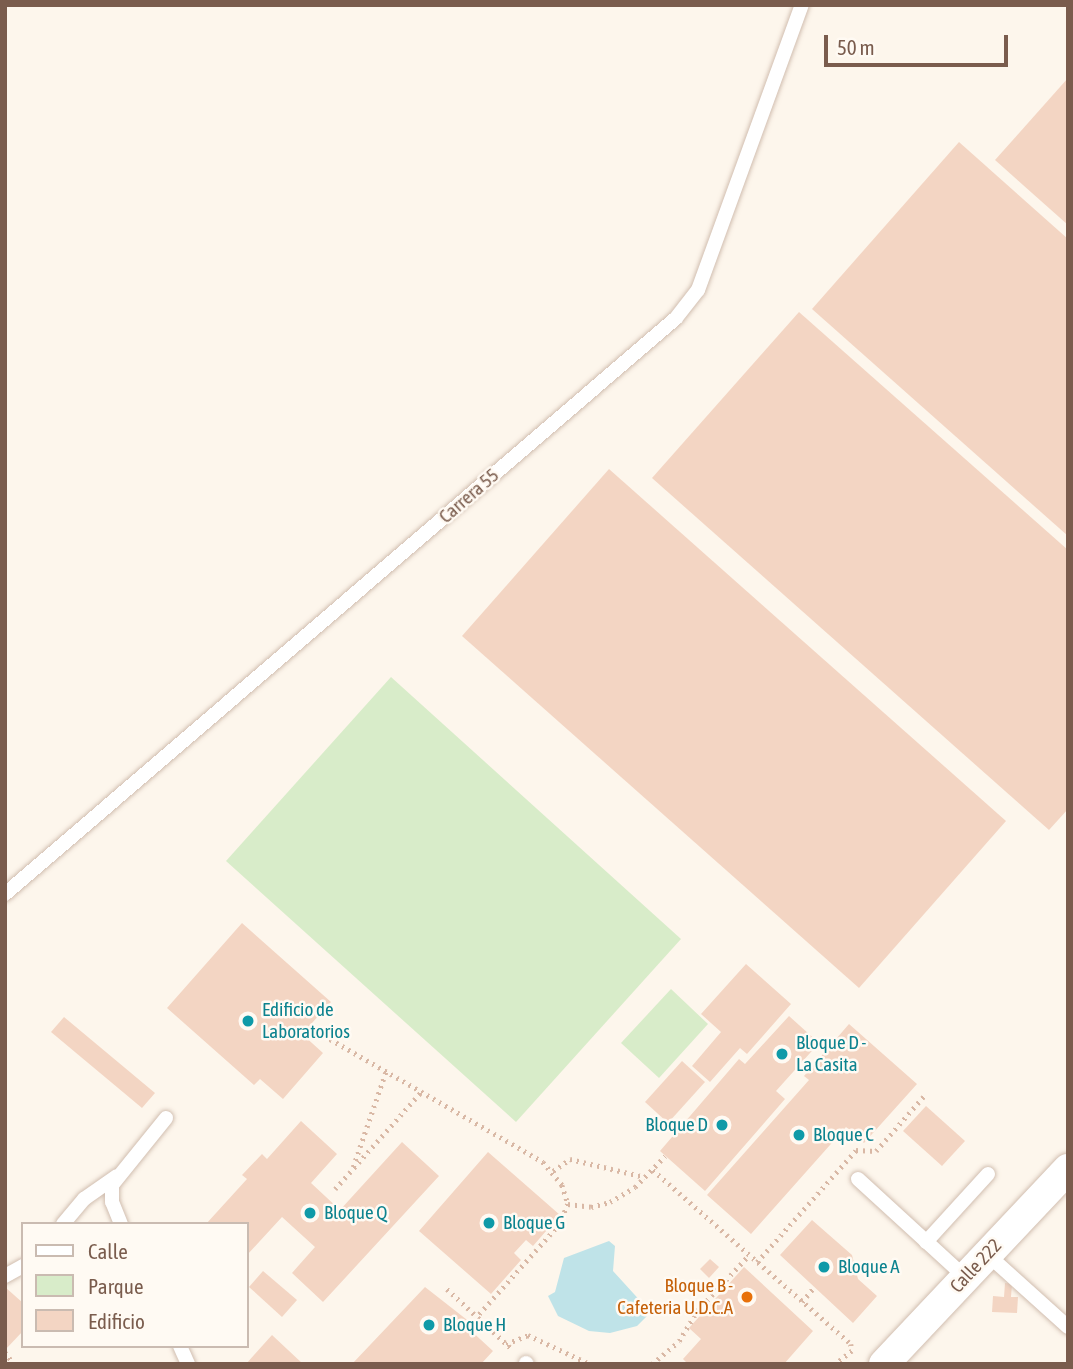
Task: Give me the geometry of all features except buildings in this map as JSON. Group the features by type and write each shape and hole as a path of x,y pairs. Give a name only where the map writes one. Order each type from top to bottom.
{"street":[{"name":"Calle 222","path":"884,1364 1068,1169"}],"lane":[{"name":"Carrera 55","path":"5,894 676,318 698,290 802,5"},
{"path":"65,1222 84,1199 116,1177 166,1118"},
{"path":"926,1242 988,1174"},
{"path":"116,1177 112,1202 120,1222"},
{"path":"858,1179 965,1277"},
{"path":"987,1254 1068,1326"},
{"path":"5,1276 21,1267"},
{"path":"181,1348 188,1364"}],"path":[{"path":"318,1032 552,1171 568,1204 560,1224 477,1317"},
{"path":"352,1170 386,1072"},
{"path":"335,1189 421,1092"},
{"path":"882,1143 890,1150"},
{"path":"568,1204 591,1207 610,1202 646,1177 665,1156"},
{"path":"552,1171 570,1159 646,1177"},
{"path":"653,1170 852,1346 836,1364"},
{"path":"652,1364 679,1341 697,1311 749,1255"},
{"path":"802,1302 814,1287"},
{"path":"447,1289 527,1363"},
{"path":"506,1344 528,1335 590,1364"},
{"path":"5,1352 14,1364"}],"green space":[{"path":"391,677 681,939 516,1122 226,861"},
{"path":"671,989 708,1024 659,1078 621,1043"}],"water":[{"path":"609,1241 615,1246 613,1271 644,1305 647,1316 637,1326 610,1333 589,1331 558,1316 548,1296 555,1292 564,1258"}],"place":[{"name":"Edificio de Laboratorios","path":"248,1021"},
{"name":"Bloque D - La Casita","path":"782,1054"},
{"name":"Bloque D","path":"722,1125"},
{"name":"Bloque C","path":"799,1135"},
{"name":"Bloque Q","path":"310,1213"},
{"name":"Bloque G","path":"489,1223"},
{"name":"Bloque A","path":"824,1267"},
{"name":"Bloque B - Cafeteria U.D.C.A","path":"747,1297"},
{"name":"Bloque H","path":"429,1325"}]}
